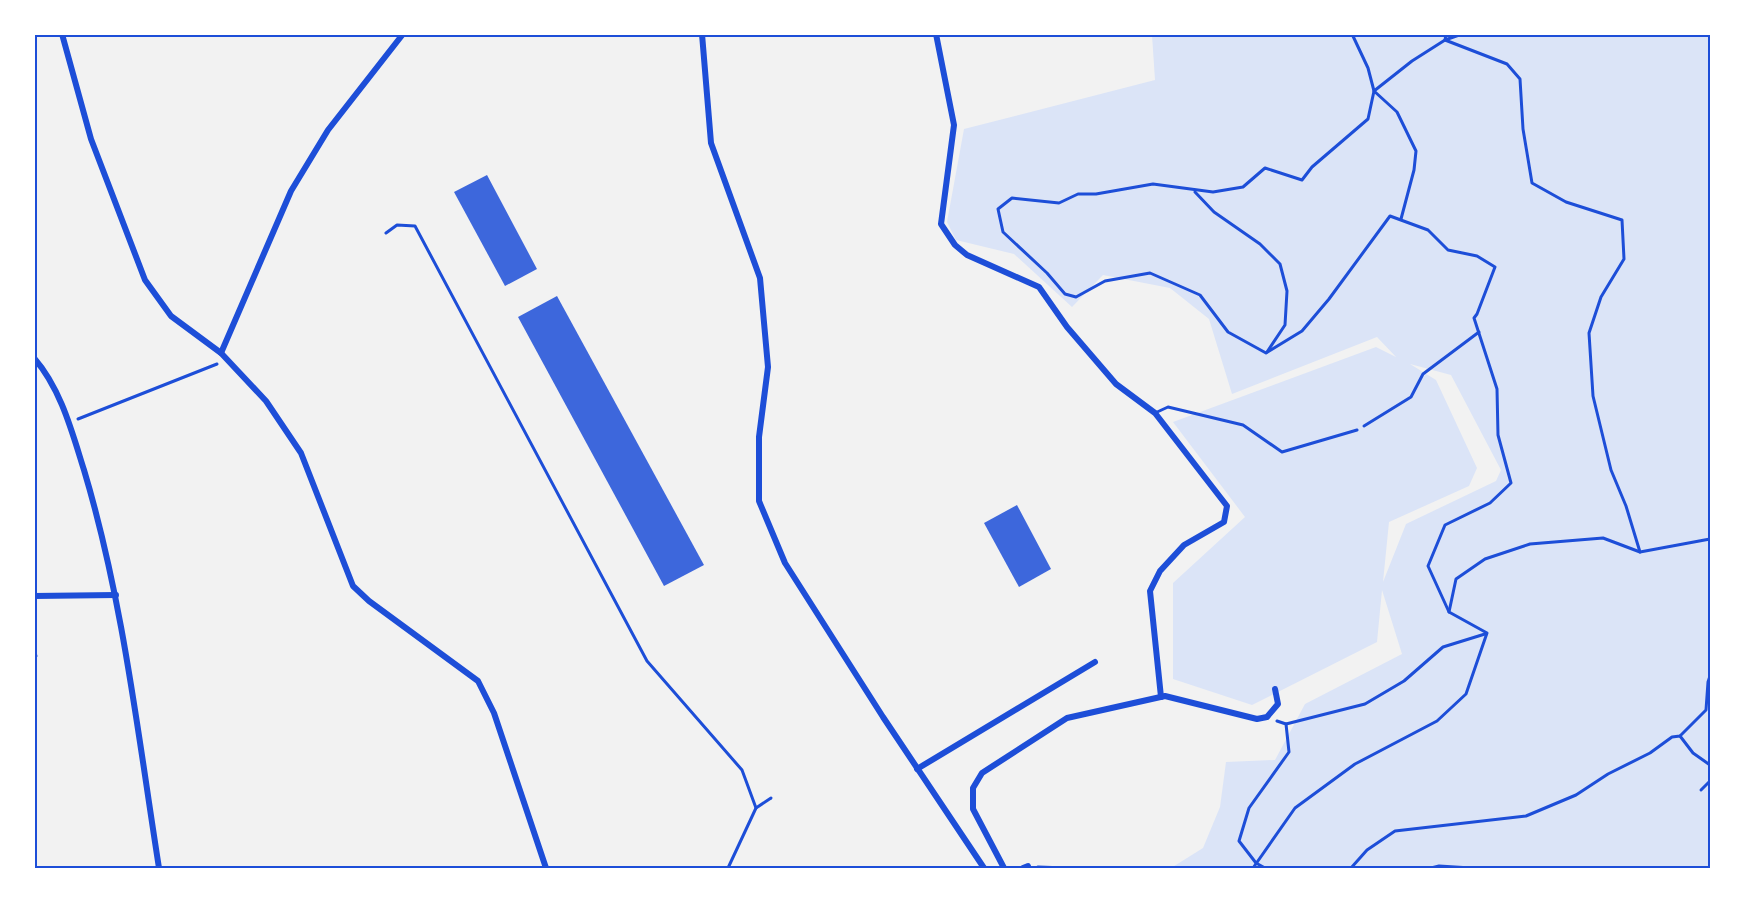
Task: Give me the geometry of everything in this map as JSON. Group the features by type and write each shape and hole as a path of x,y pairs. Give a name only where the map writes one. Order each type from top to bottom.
{"street":[{"path":"62,34 91,139 145,280 171,316 221,353 266,401 301,453 353,586 369,601 478,681 494,713 546,868"},
{"path":"221,353 291,191 328,130 403,34"},
{"path":"702,34 711,143 760,278 768,367 759,437 759,501 785,563 917,769 984,868"},
{"path":"936,34 954,125 941,224 955,245 967,255 1039,287 1067,327 1116,384 1155,413 1227,506 1224,522 1184,545 1160,571 1150,591 1161,697"},
{"path":"34,358 44,369 70,422 98,516 116,595 159,868"},
{"path":"34,596 116,595"},
{"path":"917,769 1095,662"},
{"path":"1004,868 973,809 974,788 982,773 1067,718 1166,696 1257,719 1267,717 1278,704 1275,689"}],"lane":[{"path":"386,233 396,225 415,226 647,661 742,770 756,808"},
{"path":"1155,413 1168,406 1243,425 1282,452 1358,430"},
{"path":"34,650 36,656"},
{"path":"728,868 756,808 771,798"}],"path":[{"path":"1266,353 1228,332 1200,295 1150,273 1105,281 1076,297 1065,294 1047,273 1003,232 998,209 1012,198 1059,202 1078,194 1096,194 1153,184 1213,192 1243,187 1265,168 1302,180 1312,167 1368,119 1374,91 1368,68 1352,34"},
{"path":"1444,40 1446,34"},
{"path":"1374,91 1412,61 1444,40 1462,34"},
{"path":"1444,40 1507,64 1520,79 1532,183 1566,202 1622,220 1624,259 1601,297 1589,333 1593,396 1611,470 1626,506 1640,552"},
{"path":"1374,91 1397,112 1416,151 1414,170 1401,220"},
{"path":"1194,191 1214,212 1260,244 1280,264 1287,291 1286,325 1266,353"},
{"path":"1266,353 1302,331 1329,300 1390,216 1428,230 1448,250 1477,256 1495,267 1474,318 1497,389 1498,435 1512,483 1490,503 1445,525 1428,566 1449,612 1486,633"},
{"path":"1358,430 1411,398 1423,374 1479,332"},
{"path":"70,422 227,360"},
{"path":"1449,612 1456,579 1485,559 1530,544 1603,538 1640,552 1710,539"},
{"path":"1267,717 1286,724 1365,704 1404,681 1443,647 1486,633"},
{"path":"1252,868 1295,808 1355,764 1437,721 1466,694 1486,633"},
{"path":"1351,868 1367,850 1395,831 1526,816 1576,795 1608,774 1650,753 1671,737 1680,736 1706,710 1710,676"},
{"path":"1266,868 1256,863 1239,842 1249,808 1276,774 1289,752 1286,724"},
{"path":"1680,736 1693,753 1710,765"},
{"path":"1701,790 1710,781"},
{"path":"1431,868 1439,866 1471,868"},
{"path":"1026,867 1066,868"}],"shaded area":[{"path":"1152,35 1710,35 1710,868 1171,868 1203,848 1220,807 1226,762 1275,760 1305,704 1402,654 1382,590 1377,642 1252,705 1173,679 1173,583 1245,517 1173,422 1376,347 1396,357 1377,337 1232,394 1209,319 1170,288 1103,275 1072,307 1014,254 956,240 947,222 964,129 1155,80","holes":["1410,364 1451,375 1501,470 1496,481 1406,524 1383,582 1389,522 1469,486 1477,468 1436,380"]}],"building":[{"path":"487,175 537,269 505,286 454,192"},
{"path":"557,296 704,565 664,586 518,317"},
{"path":"1017,505 1051,569 1019,587 984,523"}]}
